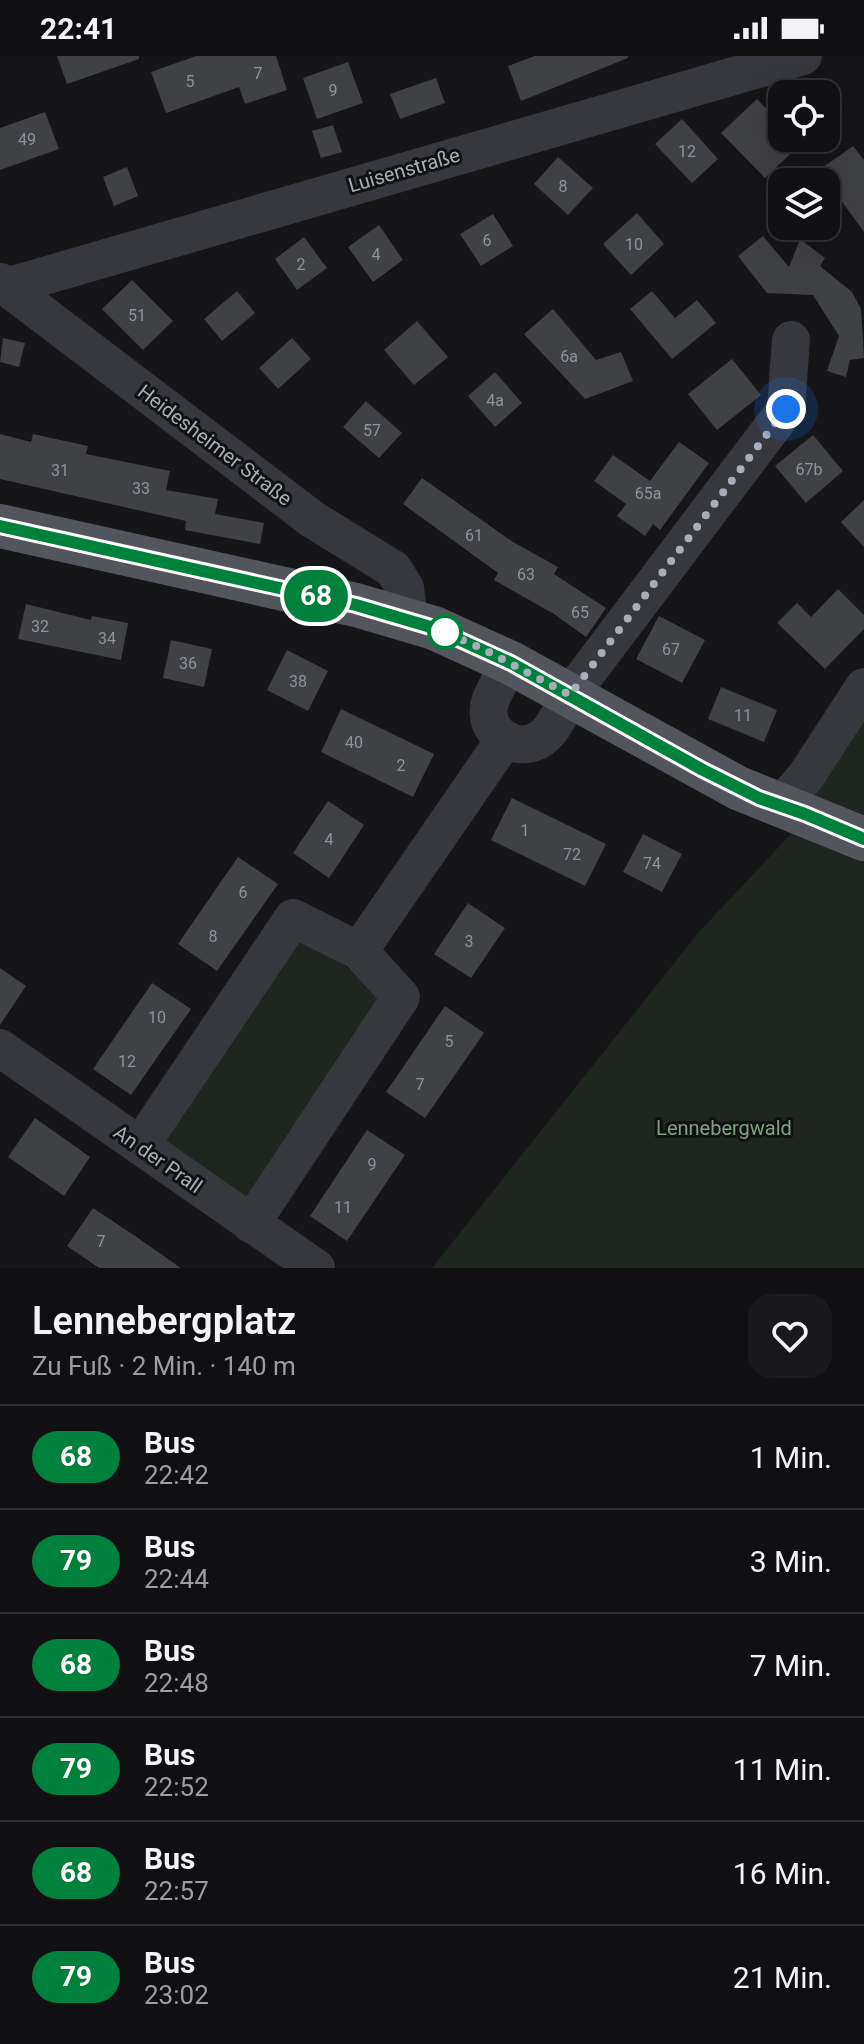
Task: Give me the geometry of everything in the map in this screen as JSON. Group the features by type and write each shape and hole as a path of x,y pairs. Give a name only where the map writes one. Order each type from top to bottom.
{"main road":[{"path":"0,526 404,618 511,663 759,798 864,839"}],"street":[{"name":"Luisenstraße","path":"3,284 803,56"},
{"name":"Heidesheimer Straße","path":"3,284 312,519 393,569 405,588 407,603 404,618"},
{"path":"511,663 490,700 488,710 494,730 520,745 539,740 549,730 570,695 786,409 791,340"},
{"path":"781,805 806,776 864,687"},
{"path":"359,951 505,739"},
{"path":"140,1146 293,918 359,951 401,997 251,1224"},
{"name":"An der Prall","path":"0,1048 316,1268"}],"green space":[{"name":"Lennebergwald","path":"864,716 864,1268 432,1268 698,933 790,835"},
{"path":"307,940 385,996 252,1202 165,1146 164,1136 295,944"}],"building":[{"path":"57,56 139,56 139,59 67,84"},
{"path":"196,56 276,56 287,90 245,104 239,87 166,113 151,72"},
{"path":"535,56 628,58 521,101 508,66"},
{"path":"348,62 363,103 317,119 303,78"},
{"path":"436,78 445,103 400,119 390,94"},
{"path":"757,99 768,110 768,152 792,152 776,168 768,168 765,178 721,133"},
{"path":"45,112 59,149 0,170 0,128"},
{"path":"682,119 718,159 692,183 655,144"},
{"path":"333,125 342,152 321,158 312,131"},
{"path":"853,146 864,160 864,232 840,199 840,168 822,168"},
{"path":"558,157 593,188 568,215 534,184"},
{"path":"127,167 138,196 114,206 103,177"},
{"path":"637,213 664,244 631,275 603,244"},
{"path":"493,214 513,246 481,266 460,234"},
{"path":"379,225 403,260 373,282 348,247"},
{"path":"763,236 789,267 800,240 825,258 820,266 852,292 861,309 864,358 850,360 846,377 827,371 839,336 813,295 767,293 738,256"},
{"path":"304,237 327,268 297,290 275,259"},
{"path":"132,280 173,321 143,350 102,309"},
{"path":"237,291 255,313 222,341 204,319"},
{"path":"652,291 675,318 697,300 716,323 672,359 630,309"},
{"path":"553,309 596,360 621,352 633,381 585,399 524,334"},
{"path":"417,321 448,357 414,385 384,350"},
{"path":"3,338 25,343 19,367 0,362"},
{"path":"292,338 311,359 278,389 259,368"},
{"path":"732,359 761,395 717,430 688,394"},
{"path":"495,372 522,403 495,427 468,396"},
{"path":"366,401 402,433 379,458 343,427"},
{"path":"0,434 31,442 33,434 88,446 86,454 170,471 166,490 218,499 215,514 264,523 260,544 185,530 186,521 0,479"},
{"path":"813,435 843,471 806,503 775,466"},
{"path":"679,442 709,463 660,530 653,524 645,536 617,516 626,504 594,481 613,455 650,481"},
{"path":"422,478 513,542 558,567 554,574 606,608 586,637 554,614 494,580 498,573 403,504"},
{"path":"864,500 864,547 841,522"},
{"path":"838,589 864,615 864,629 825,669 777,623 797,603 811,617"},
{"path":"26,604 91,620 92,616 128,623 121,660 18,639"},
{"path":"659,616 705,640 682,683 636,659"},
{"path":"171,640 212,649 204,687 163,678"},
{"path":"287,650 328,671 308,711 267,690"},
{"path":"721,687 777,710 764,742 708,719"},
{"path":"341,709 434,754 413,797 321,752"},
{"path":"512,798 606,844 585,886 491,840"},
{"path":"328,801 364,825 329,878 293,853"},
{"path":"643,834 682,854 662,892 623,872"},
{"path":"238,857 278,884 217,971 178,944"},
{"path":"468,903 505,928 471,978 434,954"},
{"path":"0,968 26,986 0,1025"},
{"path":"152,983 191,1009 131,1095 93,1069"},
{"path":"445,1006 484,1033 425,1118 386,1092"},
{"path":"35,1118 90,1157 64,1196 8,1157"},
{"path":"367,1130 405,1155 347,1241 310,1216"},
{"path":"93,1208 181,1268 99,1268 67,1246"}],"bus line":[{"name":"68","path":"0,526 356,605 434,628 511,663 759,798 864,839"}],"route":[{"path":"445,632 434,628 481,648 570,695 786,409"}]}
